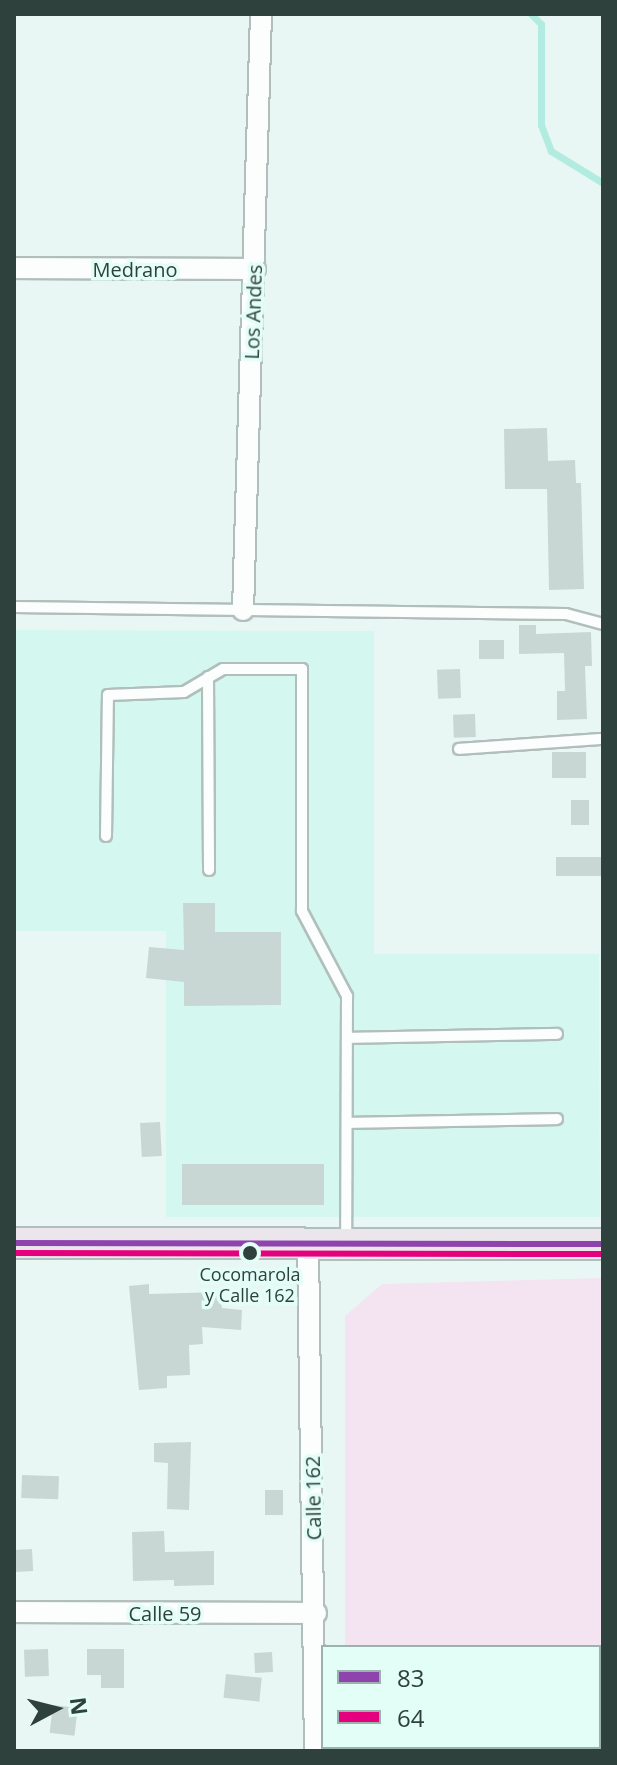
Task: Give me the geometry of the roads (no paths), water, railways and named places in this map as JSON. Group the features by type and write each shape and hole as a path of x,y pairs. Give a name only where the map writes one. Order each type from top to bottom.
{"main road":[{"path":"14,1243 308,1246 603,1244"}],"street":[{"name":"Los Andes","path":"243,610 261,14"},
{"name":"Medrano","path":"14,268 255,269"},
{"name":"Calle 162","path":"308,1246 316,1613 315,1751"},
{"name":"Calle 59","path":"14,1612 316,1613"}],"lane":[{"path":"14,607 566,614 603,624"},
{"path":"106,836 108,695 184,692 223,669 302,669 302,911 347,996 346,1244"},
{"path":"208,677 209,870"},
{"path":"459,749 603,739"},
{"path":"347,1038 557,1034"},
{"path":"348,1123 557,1119"}],"waterway":[{"path":"531,14 541,24 541,125 551,151 603,183"}],"place":[{"name":"Cocomarola y Calle 162","path":"250,1253"}]}
